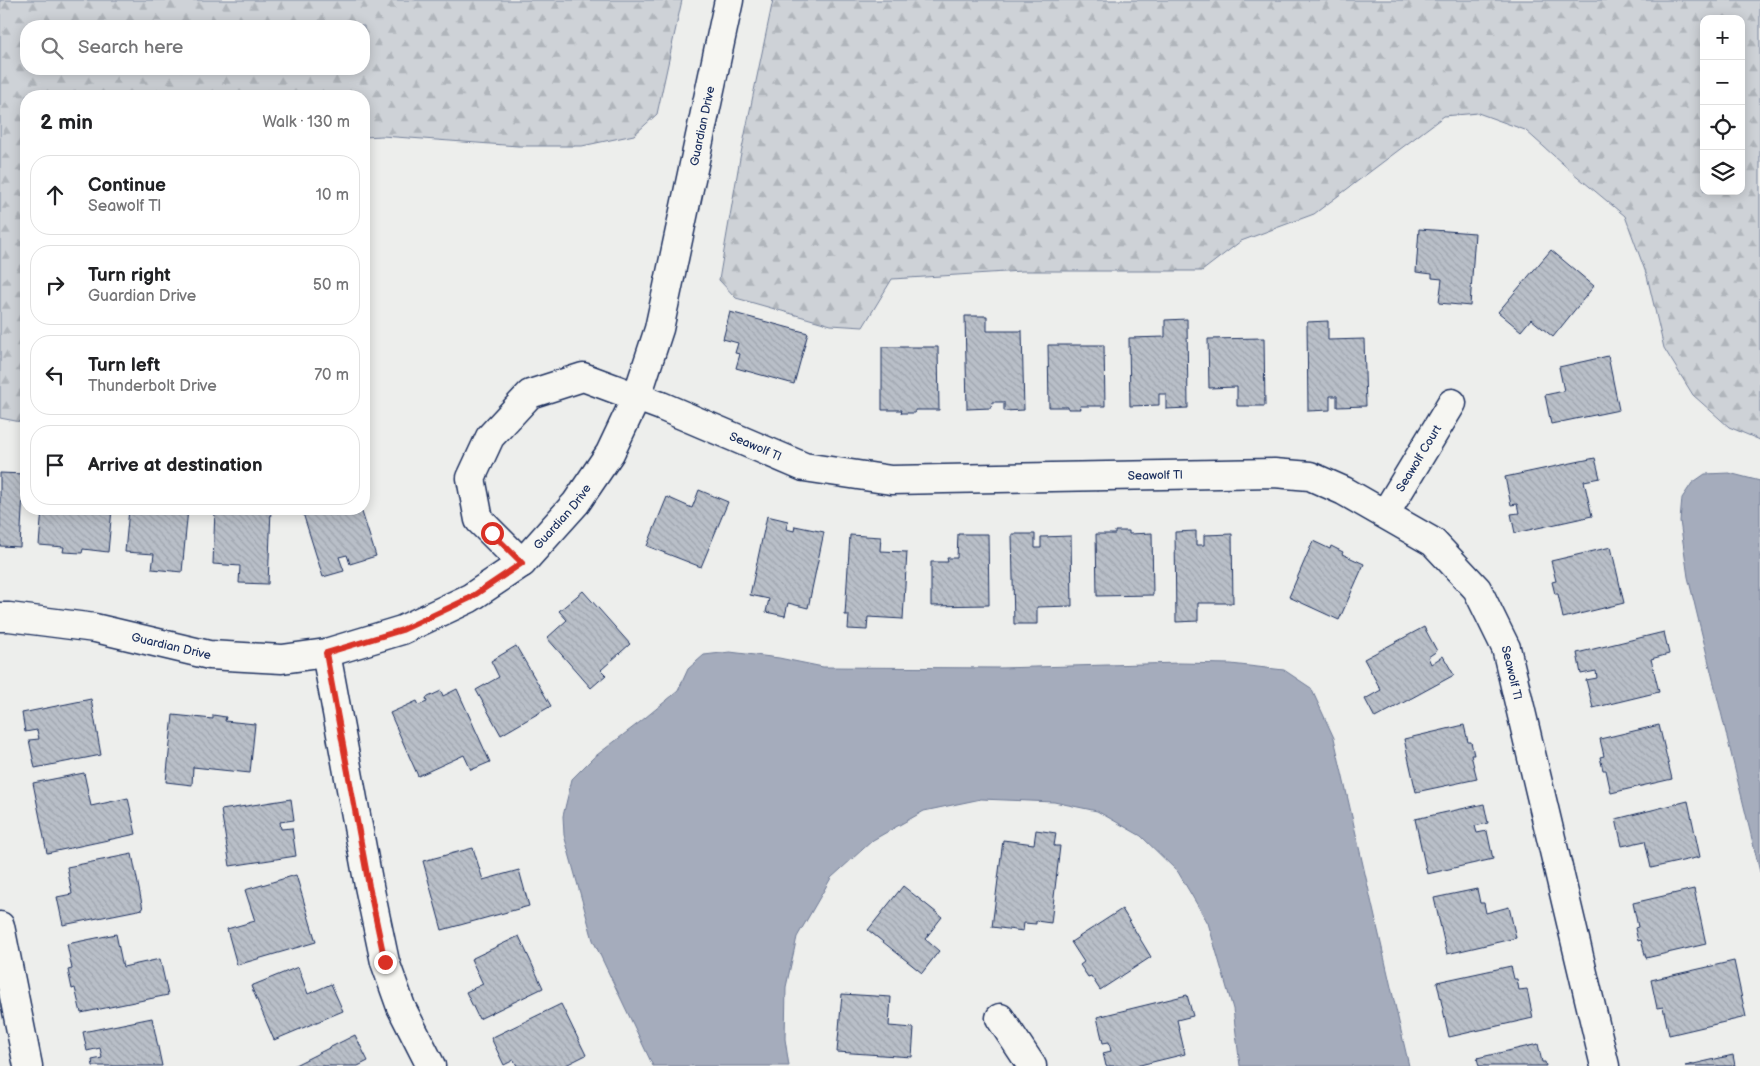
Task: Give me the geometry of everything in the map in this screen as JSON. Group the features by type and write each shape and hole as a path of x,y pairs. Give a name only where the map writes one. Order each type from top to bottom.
{"street":[{"name":"Guardian Drive","path":"0,617 9,616 95,628 209,655 282,659 326,653 402,630 470,598 522,563 576,503 610,453 637,396 659,330 729,0"},
{"name":"Seawolf Tl","path":"522,563 479,520 471,478 490,437 530,394 584,377 637,396 804,467 891,480 1283,474 1310,476 1344,491 1433,542 1477,589 1506,648 1605,1066"},
{"name":"Seawolf Court","path":"1385,514 1452,403"},
{"path":"326,653 385,962 401,1007 431,1066"},
{"path":"0,926 28,1066"},
{"path":"1000,1018 1032,1066"}],"green space":[{"path":"0,0 682,0 657,114 634,135 582,146 518,146 370,137 370,90 20,90 20,422 0,418"},
{"path":"773,0 1760,0 1760,440 1729,427 1693,395 1664,348 1647,276 1625,216 1525,130 1478,113 1444,116 1314,214 1241,241 1202,271 1022,271 892,279 863,327 831,325 736,298 719,280 740,158"}],"water":[{"path":"1729,473 1760,481 1760,872 1688,577 1680,521 1682,498 1692,483 1705,474"},
{"path":"730,652 779,658 823,667 1000,668 1179,663 1231,664 1284,670 1311,688 1334,738 1409,1066 1240,1066 1233,1009 1208,923 1178,872 1141,836 1097,811 1054,802 981,799 924,811 873,840 831,878 797,937 786,987 785,1039 789,1066 653,1066 593,940 564,835 563,816 572,779 593,758 678,691 688,669 704,655"}],"building":[{"path":"1419,229 1475,233 1470,306 1439,303 1442,279 1432,278 1432,274 1416,272"},
{"path":"1551,250 1594,286 1553,337 1531,319 1521,331 1498,312"},
{"path":"730,312 808,333 794,384 736,368 740,354 735,353 738,343 723,339"},
{"path":"965,316 987,316 987,331 1022,331 1024,410 1004,411 1004,402 992,402 991,408 967,409"},
{"path":"1187,319 1188,408 1166,409 1166,394 1159,394 1159,405 1130,406 1129,338 1165,337 1165,320"},
{"path":"1328,321 1328,340 1364,339 1366,406 1337,407 1337,396 1330,396 1330,410 1308,411 1307,322"},
{"path":"1264,338 1265,406 1237,406 1237,387 1209,388 1208,339"},
{"path":"1048,345 1104,345 1105,406 1080,406 1081,409 1049,407"},
{"path":"882,347 938,347 939,410 915,410 915,413 901,413 902,410 882,410"},
{"path":"1608,356 1619,410 1551,424 1545,395 1564,391 1559,367"},
{"path":"1595,458 1600,478 1584,481 1592,516 1515,533 1511,514 1519,513 1517,504 1511,505 1505,477"},
{"path":"0,473 20,474 20,515 22,515 20,547 0,546"},
{"path":"699,490 728,502 701,567 647,546 667,497 692,508"},
{"path":"42,515 111,515 108,552 83,549 82,553 63,552 64,547 39,545"},
{"path":"128,515 187,515 182,572 152,569 154,554 125,552"},
{"path":"215,515 271,515 268,584 239,583 240,566 213,564"},
{"path":"304,515 363,515 376,556 350,564 347,555 339,557 344,571 323,577"},
{"path":"767,516 788,521 786,529 794,531 795,526 824,532 808,608 788,603 785,616 766,612 769,599 750,595"},
{"path":"1115,531 1129,531 1129,534 1152,533 1153,595 1097,596 1096,534 1115,534"},
{"path":"1196,531 1196,545 1204,545 1204,535 1232,534 1233,603 1198,603 1198,621 1176,622 1175,532"},
{"path":"958,534 988,534 989,605 931,606 931,562 948,562 947,558 957,558"},
{"path":"1012,534 1035,534 1035,548 1041,548 1041,537 1071,536 1072,606 1037,607 1037,624 1014,624"},
{"path":"850,535 881,537 880,551 907,552 903,619 868,617 867,630 848,629 849,615 845,615"},
{"path":"1313,541 1330,549 1331,546 1343,552 1342,554 1364,564 1339,620 1289,597"},
{"path":"1611,547 1624,603 1563,618 1558,594 1555,594 1552,582 1556,581 1551,561"},
{"path":"583,591 630,644 601,670 606,675 591,688 547,638 567,620 559,611"},
{"path":"1424,627 1437,651 1428,657 1431,664 1443,656 1454,675 1375,718 1365,699 1381,690 1364,659"},
{"path":"1664,632 1669,654 1651,659 1659,692 1593,708 1586,680 1597,678 1596,671 1581,674 1577,653"},
{"path":"516,646 551,706 501,735 476,690 499,677 491,661"},
{"path":"457,689 490,762 471,770 464,755 418,776 390,713 417,701 419,705 427,702 426,698 441,691 443,696"},
{"path":"91,699 101,755 35,768 29,740 39,739 37,730 25,732 22,713"},
{"path":"173,715 213,719 213,715 226,717 225,721 255,724 250,773 193,767 192,785 166,782"},
{"path":"1464,725 1468,742 1471,742 1474,755 1471,755 1477,779 1416,792 1404,739"},
{"path":"1659,725 1672,779 1611,793 1606,770 1603,770 1600,757 1604,756 1600,739"},
{"path":"84,773 91,806 128,798 136,834 47,853 33,783"},
{"path":"291,799 294,820 280,822 281,829 292,828 296,856 230,866 221,810"},
{"path":"1688,801 1700,857 1651,868 1645,841 1622,846 1616,819"},
{"path":"1484,804 1488,823 1475,826 1477,833 1487,831 1493,859 1427,874 1415,819"},
{"path":"1036,830 1056,833 1054,846 1060,846 1051,923 1036,921 1036,924 1024,923 1023,931 992,927 1003,840 1034,844"},
{"path":"473,848 483,880 519,870 529,906 442,930 423,861"},
{"path":"132,854 143,909 63,925 57,897 72,894 67,867"},
{"path":"296,875 316,942 237,965 227,929 255,921 245,890"},
{"path":"903,886 942,917 925,939 939,951 922,973 868,930"},
{"path":"1477,889 1480,903 1484,903 1486,913 1509,907 1516,938 1447,954 1434,898"},
{"path":"1694,889 1706,944 1646,958 1641,940 1638,941 1635,928 1638,927 1633,903"},
{"path":"1122,909 1151,957 1100,990 1091,976 1088,977 1080,965 1084,962 1071,942"},
{"path":"116,934 123,967 160,959 168,995 81,1013 75,988 72,989 68,970 72,969 67,944"},
{"path":"519,936 543,988 479,1019 466,992 483,984 471,959"},
{"path":"1734,961 1746,1017 1669,1035 1663,1007 1657,1008 1651,980"},
{"path":"1511,966 1514,979 1517,979 1519,990 1527,989 1533,1018 1449,1037 1437,982"},
{"path":"298,967 308,994 331,984 343,1011 274,1040 251,986"},
{"path":"842,994 891,997 889,1026 914,1028 912,1057 837,1052"},
{"path":"1187,995 1193,1016 1177,1020 1185,1054 1136,1066 1106,1066 1103,1053 1111,1051 1109,1042 1103,1043 1097,1017"},
{"path":"561,1004 586,1055 564,1066 517,1066 514,1060 504,1065 491,1038"},
{"path":"152,1018 162,1066 93,1066 92,1060 102,1058 100,1048 87,1051 83,1032"},
{"path":"355,1035 368,1061 358,1066 293,1066"},
{"path":"1538,1044 1542,1062 1545,1062 1546,1066 1479,1066 1477,1058"},
{"path":"1733,1055 1735,1066 1685,1066"}],"route":[{"path":"385,962 326,653 402,630 470,598 522,563 492,533"}]}
